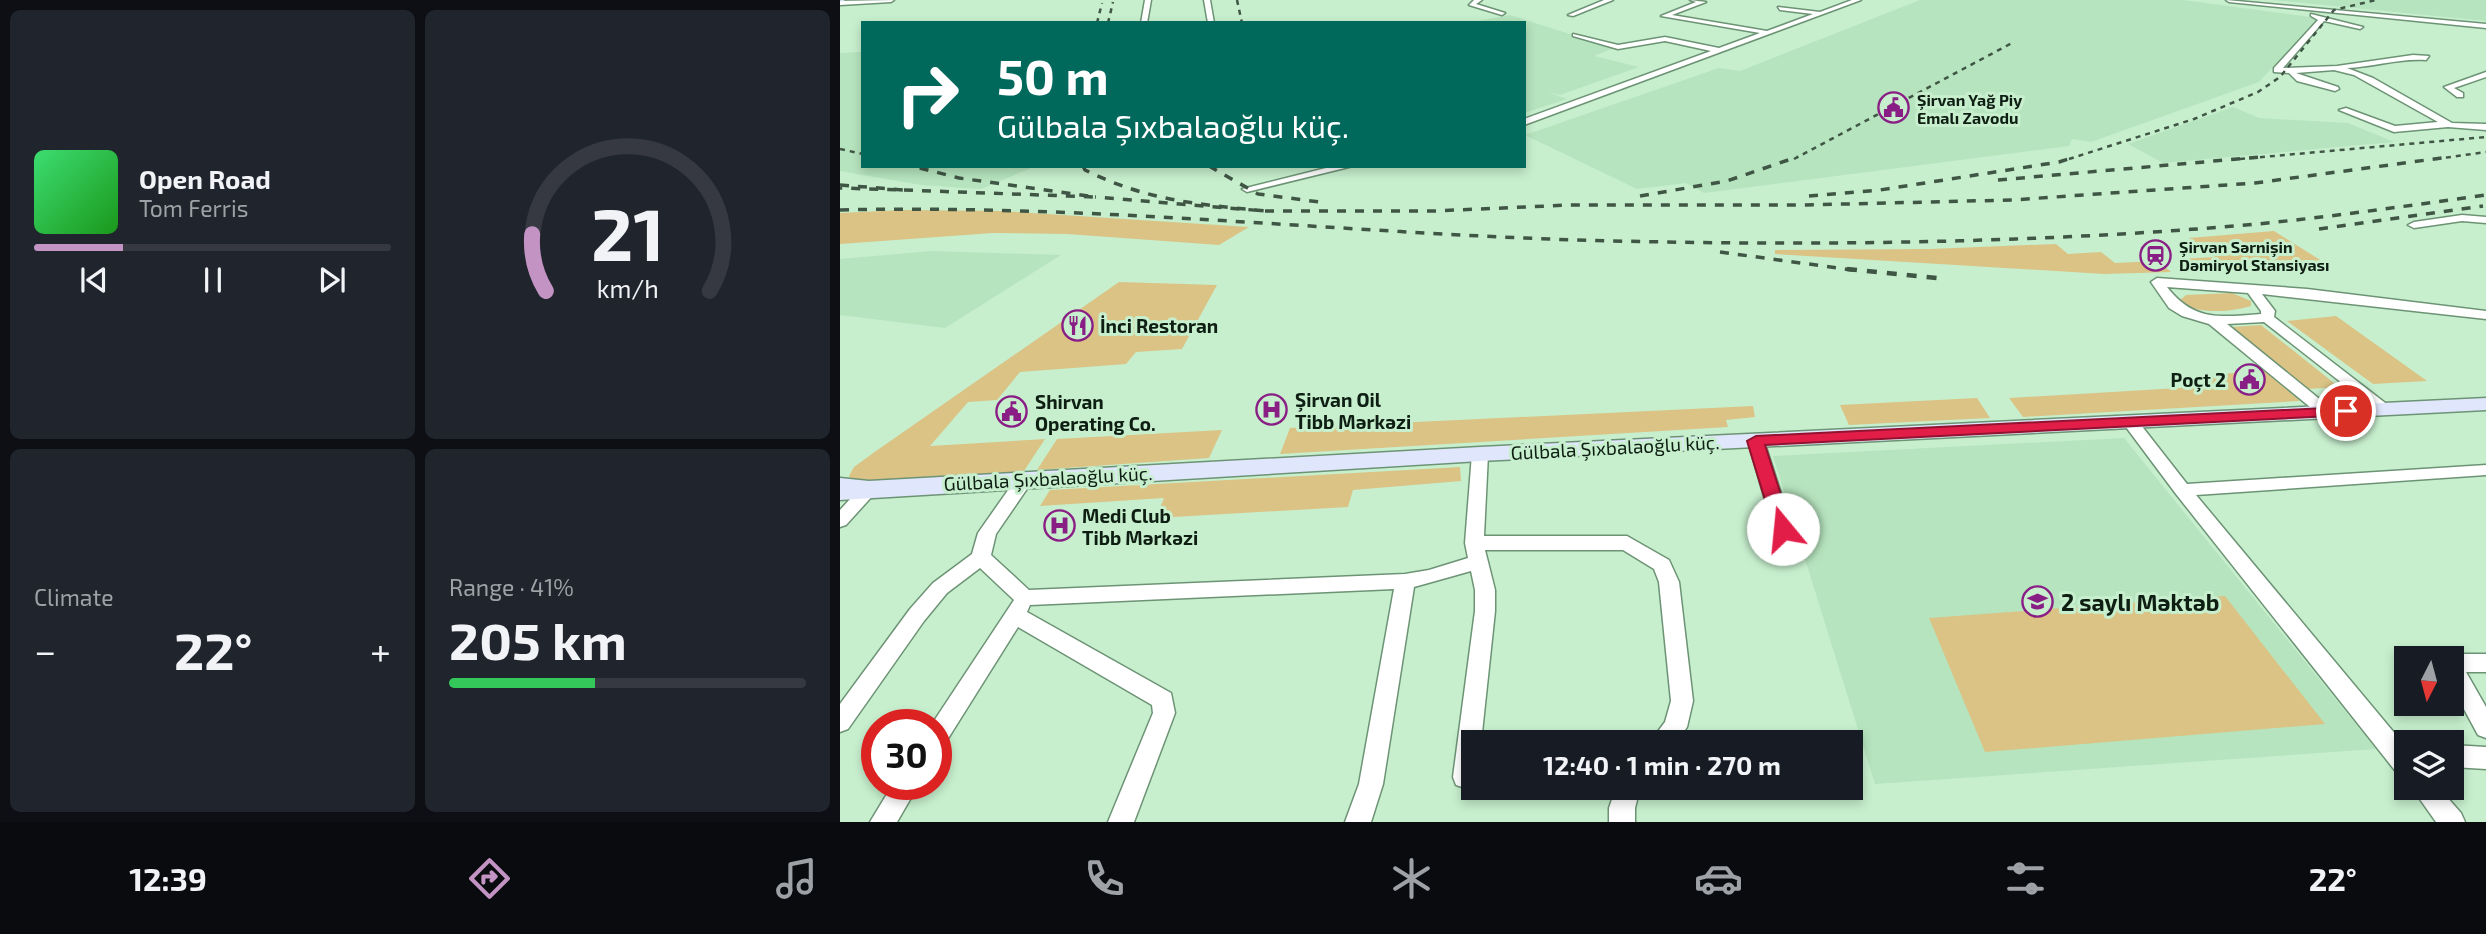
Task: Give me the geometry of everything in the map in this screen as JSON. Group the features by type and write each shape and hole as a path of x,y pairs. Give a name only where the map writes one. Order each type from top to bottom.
{"main road":[{"name":"Gülbala Şıxbalaoğlu küç.","path":"869,489 1480,454 2486,404"},
{"path":"840,486 869,489"},
{"path":"840,492 869,489"}],"street":[{"path":"840,1 891,0"},
{"path":"1144,21 1147,0"},
{"path":"1207,0 1212,21"},
{"path":"1479,0 1471,4 1502,13"},
{"path":"1571,15 1610,0"},
{"path":"1693,0 1703,2 1664,16 1767,33"},
{"path":"1526,121 1858,0"},
{"path":"2230,0 2486,26"},
{"path":"2295,7 2320,18 2360,27"},
{"path":"1780,8 1821,13"},
{"path":"2320,18 2277,70 2291,72 2413,57 2426,58"},
{"path":"1575,35 1618,47 1671,40 1717,50"},
{"path":"1628,35 1649,41"},
{"path":"2335,68 2398,94 2449,124"},
{"path":"2291,72 2300,79 2336,89"},
{"path":"2460,95 2448,87 2486,74"},
{"path":"2343,110 2394,130 2449,124 2486,127"},
{"path":"1247,189 1339,168"},
{"path":"2414,225 2462,218 2486,220"},
{"path":"2385,409 2267,318 2214,321 2187,313 2174,305 2157,282 2387,301 2486,315"},
{"path":"2252,289 2268,310 2267,318"},
{"path":"2214,321 2327,413"},
{"path":"2131,423 2182,490 2394,747"},
{"path":"1756,441 1790,552"},
{"path":"1471,730 1485,611 1485,590 1476,552 1480,454"},
{"path":"2182,490 2486,470"},
{"path":"840,722 917,615 940,588 981,556 987,533 1024,480"},
{"path":"840,522 869,489"},
{"path":"1019,606 1405,581 1430,577 1476,552 1627,543 1662,565 1668,582 1682,701 1672,730"},
{"path":"981,556 1019,606 1163,700 1164,713 1121,822"},
{"path":"1358,822 1371,783 1405,581"},
{"path":"952,713 1019,606"},
{"path":"2486,663 2461,663 2453,669 2486,728"},
{"path":"2464,757 2486,758"},
{"path":"883,822 897,800"},
{"path":"1622,822 1624,800"},
{"path":"2434,800 2452,822"}],"shaded area":[{"name":"Şirvan Yağ Piy Emalı Zavodu","path":"1920,0 2183,0 2318,18 2259,82 2091,142 2072,139 2069,146 1704,193 1686,183 1637,189 1526,135 1719,68 1740,71"},
{"path":"2272,0 2486,0 2486,21"},
{"path":"1510,15 1614,48 1594,56 1639,67 1560,95 1547,92 1567,99 1526,112 1526,21 1478,21"},
{"path":"861,52 861,168 1031,168 981,189 921,185 840,171 840,53"},
{"path":"2233,107 2259,118 2348,123 2394,142 2163,163 2128,144"},
{"path":"903,210 1002,211 1249,227 1219,245 1067,234 993,233 840,244 840,213"},
{"path":"2274,231 2325,263 2193,271 2180,259 2215,257 2189,238"},
{"path":"2056,244 2068,254 2101,252 2115,263 2158,261 2171,272 2104,274 1775,254 1775,250 1930,249"},
{"path":"932,251 1061,255 945,328 840,315 840,259"},
{"path":"1119,282 1217,285 1182,349 1136,352 1126,364 1020,372 997,400 968,402 930,446 1045,439 1024,471 887,481 851,479 849,476 854,467"},
{"path":"2232,293 2251,301 2251,306 2224,311 2204,310 2194,309 2179,301 2186,295"},
{"path":"2336,316 2427,381 2373,384 2287,321"},
{"path":"2261,325 2340,387 2307,389 2232,327"},
{"path":"2266,371 2300,401 2023,417 2009,398 2213,386 2204,375"},
{"path":"1977,398 1990,418 1849,425 1840,405"},
{"path":"1753,406 1755,417 1726,420 1728,427 1280,454 1290,428"},
{"path":"1222,430 1209,458 1037,470 1057,439"},
{"name":"2 saylı Məktəb","path":"2124,438 2376,749 1875,784 1863,745 1863,730 1858,730 1773,456"},
{"path":"1460,467 1461,481 1353,490 1348,507 1156,518 1164,498 1040,506 1050,490"},
{"path":"2225,596 2325,724 1985,752 1929,618"}],"railway":[{"path":"1237,0 1242,21"},
{"path":"2069,159 2194,119 2258,92 2280,77 2334,10 2376,0"},
{"path":"1108,21 1113,2"},
{"path":"1098,21 1102,3"},
{"path":"1794,159 2012,43"},
{"path":"2240,159 2486,137"},
{"path":"840,149 861,154"},
{"path":"2436,159 2486,152"},
{"path":"1640,196 1727,181 1797,157"},
{"path":"1809,196 1880,190 2059,162 2075,157"},
{"path":"1998,180 2260,157"},
{"path":"1265,211 1434,211 1570,205 1804,205 2012,200 2255,183 2449,157"},
{"path":"920,168 959,178 1095,197"},
{"path":"1084,168 1108,180 1151,195 1265,211"},
{"path":"1212,168 1258,194 1327,203"},
{"path":"840,185 904,190"},
{"path":"840,188 904,190"},
{"path":"904,190 1095,197"},
{"path":"840,210 1024,211 1577,240 1819,243 2142,233 2322,217 2486,195"},
{"path":"1095,197 1265,211"},
{"path":"2319,229 2483,206"},
{"path":"1720,252 1860,271"},
{"path":"1847,269 1946,279"}],"place":[{"name":"Şirvan Yağ Piy Emalı Zavodu","path":"1894,108"},
{"name":"Şirvan Sərnişin Dəmiryol Stansiyası","path":"2156,255"},
{"name":"İnci Restoran","path":"1077,325"},
{"name":"Poçt 2","path":"2249,379"},
{"name":"Şirvan Oil Tibb Mərkəzi","path":"1272,410"},
{"name":"Shirvan Operating Co.","path":"1012,412"},
{"name":"Medi Club Tibb Mərkəzi","path":"1059,526"},
{"name":"2 saylı Məktəb","path":"2038,602"}],"route":[{"path":"1783,529 1756,441 2346,411"}]}
